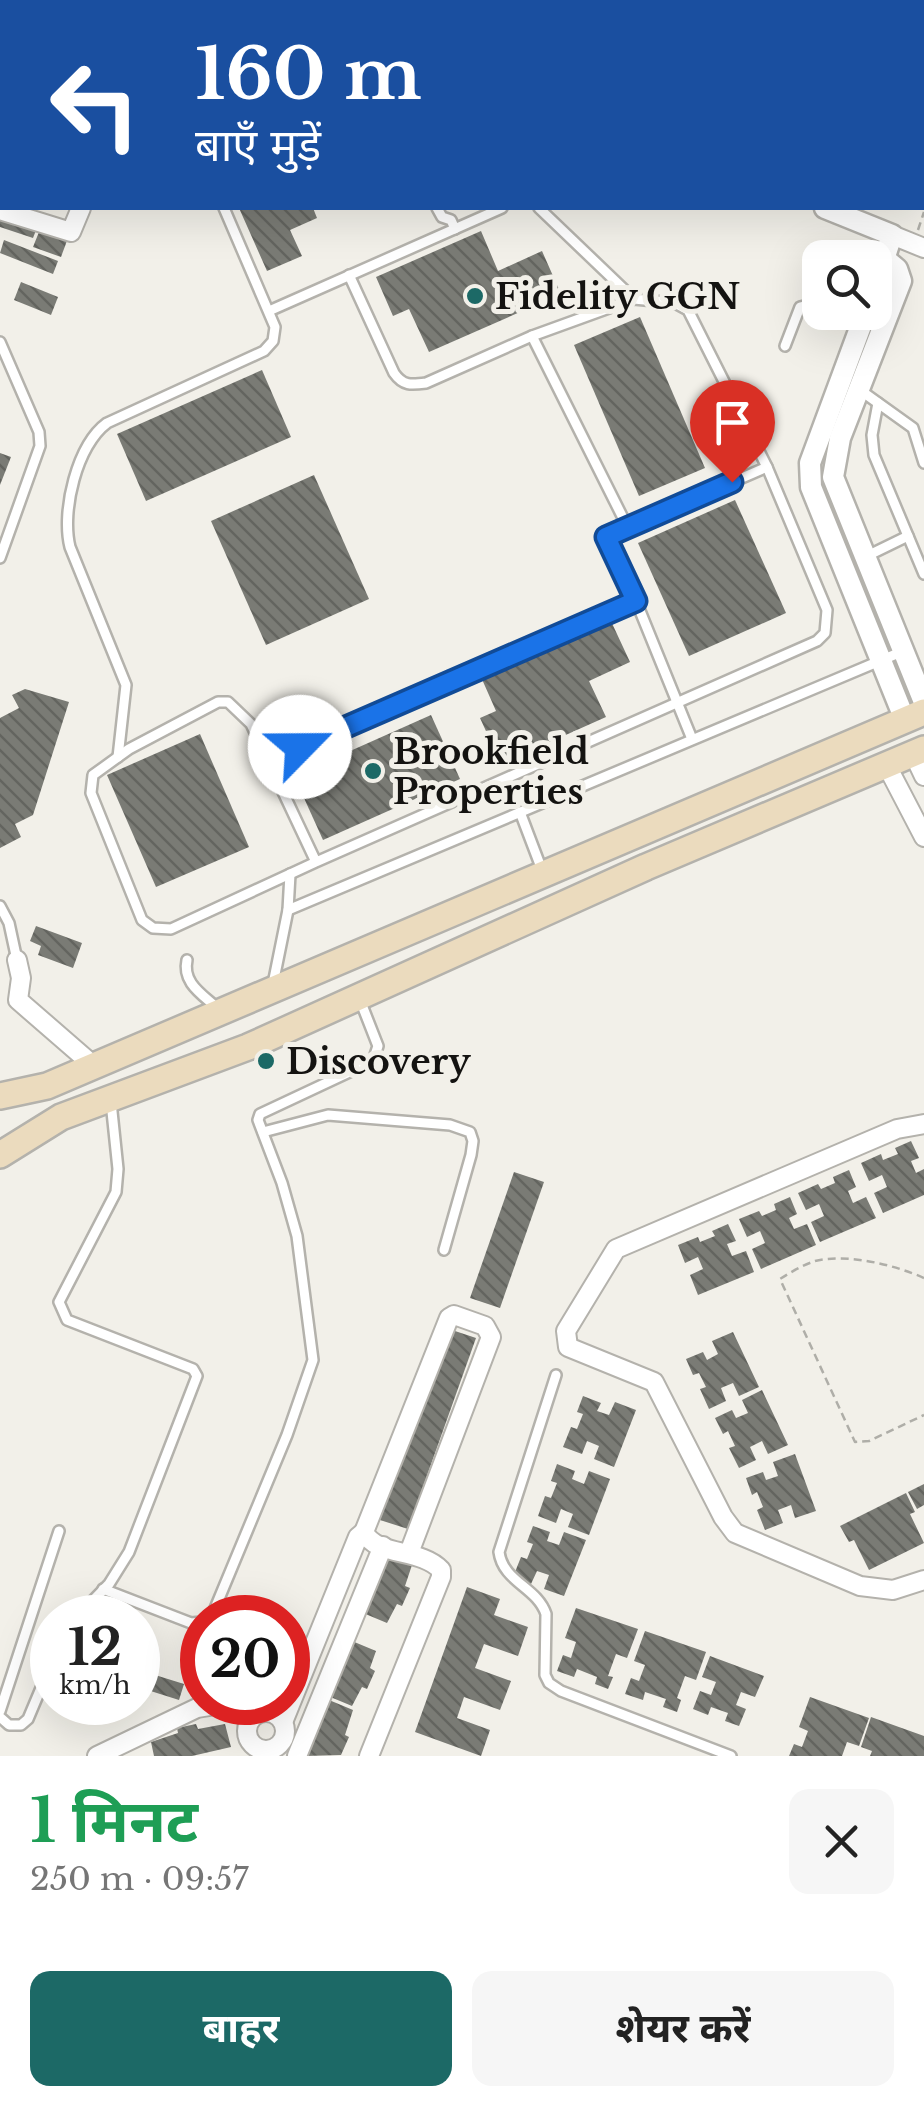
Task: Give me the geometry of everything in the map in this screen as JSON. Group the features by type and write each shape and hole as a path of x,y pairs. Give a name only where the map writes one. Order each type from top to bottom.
{"main road":[{"path":"0,1096 47,1086 914,716"},
{"path":"0,1137 111,1100 248,1047 646,867 887,766 920,759"},
{"path":"0,1112 31,1099 47,1086"},
{"path":"0,1155 62,1117"}],"street":[{"path":"0,210 71,232 76,228 80,210"},
{"path":"830,210 924,248"},
{"path":"890,240 892,235"},
{"path":"892,265 898,269 901,281 892,305"},
{"path":"859,330 810,463 812,487 880,659 914,716"},
{"path":"883,330 835,456 833,478 924,702"},
{"path":"850,352 872,358"},
{"path":"812,487 833,478"},
{"path":"887,766 924,837"},
{"path":"17,960 20,978 9,999 94,1066"},
{"path":"924,1124 897,1129 616,1249 566,1332 565,1340 568,1347 654,1382 723,1517 735,1532 860,1586 894,1590 924,1580"},
{"path":"310,1657 449,1318 454,1315 486,1326 490,1337 410,1553"},
{"path":"364,1532 370,1541 437,1564 441,1576 369,1756"},
{"path":"297,1756 383,1546"},
{"path":"97,1756 180,1716"},
{"path":"250,1725 246,1732 251,1744 261,1750 274,1750 283,1741 284,1725"}],"lane":[{"path":"118,756 126,685 66,530 81,456 92,433 264,350 273,341 275,327 269,310 225,210"},
{"path":"438,210 453,224"},
{"path":"451,210 453,224"},
{"path":"269,310 453,224 496,210"},
{"path":"541,210 634,299"},
{"path":"316,862 251,724 228,702 218,702 118,756 93,775 91,793 142,920 153,928 171,929 817,642 825,633 827,610 767,467 688,310 675,303 634,299 532,336 426,384 410,385 394,373 349,275"},
{"path":"784,346 802,307"},
{"path":"532,336 628,528"},
{"path":"0,342 38,432 40,446 0,558"},
{"path":"860,389 913,428 924,463"},
{"path":"878,403 872,435 874,455 924,574"},
{"path":"692,739 606,537 767,467"},
{"path":"864,557 908,536"},
{"path":"268,761 636,601"},
{"path":"288,910 902,652"},
{"path":"520,812 544,874"},
{"path":"273,987 288,910 290,874"},
{"path":"0,906 9,923 17,960"},
{"path":"187,960 184,973 188,981 220,1011"},
{"path":"221,1595 275,1466 313,1360 298,1236 258,1120 265,1109 373,1061 378,1046 358,997"},
{"path":"99,1595 129,1552 197,1376 193,1369 67,1320 62,1313 59,1302 63,1293 116,1192 118,1169 111,1100"},
{"path":"263,1132 328,1115 434,1123 470,1132 474,1141 471,1155 444,1250"},
{"path":"556,1375 499,1552 504,1570 543,1605 545,1675 561,1692 732,1756"},
{"path":"30,1714 21,1725 9,1725 0,1714 58,1531"},
{"path":"104,1590 180,1619"}],"path":[{"path":"924,1278 862,1262 830,1259 802,1266 780,1279 856,1442 869,1441 924,1416"}],"building":[{"path":"240,210 314,210 317,218 290,230 302,256 267,271"},
{"path":"0,212 38,225 33,238 0,227"},
{"path":"41,227 68,238 61,257 33,247"},
{"path":"481,231 498,271 542,251 561,294 429,352 409,309 393,316 376,277"},
{"path":"4,240 58,261 53,274 0,253"},
{"path":"21,282 58,297 51,315 14,300"},
{"path":"640,317 705,468 639,496 574,345"},
{"path":"262,370 291,437 146,501 117,434"},
{"path":"0,453 11,457 0,485"},
{"path":"314,475 369,599 266,645 211,521"},
{"path":"735,500 786,613 689,656 638,543"},
{"path":"610,619 630,662 589,681 606,717 501,764 480,718 496,711 481,677"},
{"path":"25,689 69,702 33,815 15,824 21,837 0,848 0,718 19,708 12,695"},
{"path":"431,715 460,779 323,840 294,776"},
{"path":"200,734 249,847 156,887 107,775"},
{"path":"36,926 82,943 73,968 38,955 41,946 30,941"},
{"path":"911,1141 919,1158 911,1161 916,1173 924,1169 924,1195 883,1213 874,1193 887,1187 882,1175 869,1181 861,1163 881,1154 883,1160 898,1154 895,1148"},
{"path":"849,1170 856,1187 848,1191 853,1203 866,1197 876,1218 820,1242 811,1222 824,1216 819,1204 806,1210 798,1193 818,1184 821,1189 835,1183 833,1177"},
{"path":"514,1172 544,1182 500,1308 470,1298"},
{"path":"790,1197 797,1214 789,1218 794,1229 807,1224 816,1245 761,1269 752,1249 765,1243 760,1231 747,1237 739,1219 759,1211 762,1216 776,1210 774,1204"},
{"path":"728,1224 736,1241 727,1244 732,1256 746,1251 754,1272 698,1295 690,1275 703,1269 698,1257 685,1263 678,1245 698,1237 700,1242 715,1236 712,1231"},
{"path":"449,1329 476,1338 408,1529 380,1520"},
{"path":"733,1332 759,1387 739,1396 733,1383 721,1388 726,1401 709,1409 700,1389 706,1387 699,1373 693,1375 686,1359 703,1352 707,1360 718,1354 712,1341"},
{"path":"762,1390 788,1445 768,1454 762,1441 750,1447 756,1460 739,1468 729,1448 735,1446 728,1431 723,1434 715,1418 732,1410 736,1418 748,1413 742,1400"},
{"path":"583,1396 601,1403 597,1411 609,1415 615,1402 636,1410 614,1467 594,1459 599,1446 587,1441 582,1454 563,1447 571,1427 577,1429 583,1414 577,1412"},
{"path":"795,1454 816,1511 795,1518 791,1505 778,1510 783,1523 765,1530 757,1510 763,1507 757,1492 752,1495 746,1478 763,1472 766,1480 778,1476 773,1462"},
{"path":"557,1464 575,1471 572,1479 584,1484 589,1471 610,1479 589,1535 568,1527 573,1514 561,1509 556,1523 538,1516 545,1496 551,1498 557,1483 551,1481"},
{"path":"924,1484 924,1505 917,1509 908,1492"},
{"path":"906,1493 915,1512 910,1514 924,1543 869,1570 854,1540 849,1542 840,1526"},
{"path":"533,1526 550,1532 547,1541 559,1545 564,1532 586,1540 564,1596 544,1589 549,1575 537,1571 531,1584 513,1577 521,1557 527,1559 533,1544 527,1542"},
{"path":"388,1555 412,1565 405,1586 410,1588 402,1606 397,1604 387,1623 363,1613"},
{"path":"467,1587 500,1599 494,1615 528,1627 518,1656 484,1644 475,1668 511,1681 500,1710 464,1697 457,1718 490,1730 481,1756 415,1732"},
{"path":"576,1608 638,1629 627,1658 616,1654 608,1689 595,1684 597,1677 577,1669 574,1677 557,1671 563,1655 571,1658 576,1642 565,1638"},
{"path":"645,1631 706,1652 696,1680 685,1676 677,1698 681,1700 677,1712 663,1707 666,1699 645,1692 643,1700 625,1694 631,1678 639,1681 645,1665 634,1661"},
{"path":"352,1641 376,1651 370,1668 375,1671 367,1689 362,1687 352,1706 328,1696"},
{"path":"710,1656 764,1676 755,1697 741,1692 736,1705 746,1709 739,1726 725,1721 728,1713 711,1707 708,1715 693,1709 700,1691 711,1695 716,1682 702,1677"},
{"path":"160,1677 180,1683 179,1700 160,1694"},
{"path":"810,1697 869,1718 859,1746 847,1742 842,1756 789,1756 794,1744 802,1747 808,1731 799,1727"},
{"path":"329,1700 353,1710 345,1735 349,1737 341,1755 305,1756"},
{"path":"871,1717 924,1736 924,1756 870,1756 872,1751 861,1747"},
{"path":"225,1725 231,1747 192,1756 154,1756 151,1742 178,1733 177,1728"}],"place":[{"name":"Fidelity GGN","path":"475,296"},
{"name":"Brookfield Properties","path":"373,771"},
{"name":"Discovery","path":"266,1061"}],"route":[{"path":"300,747 430,694 636,601 606,537 732,482"}]}
